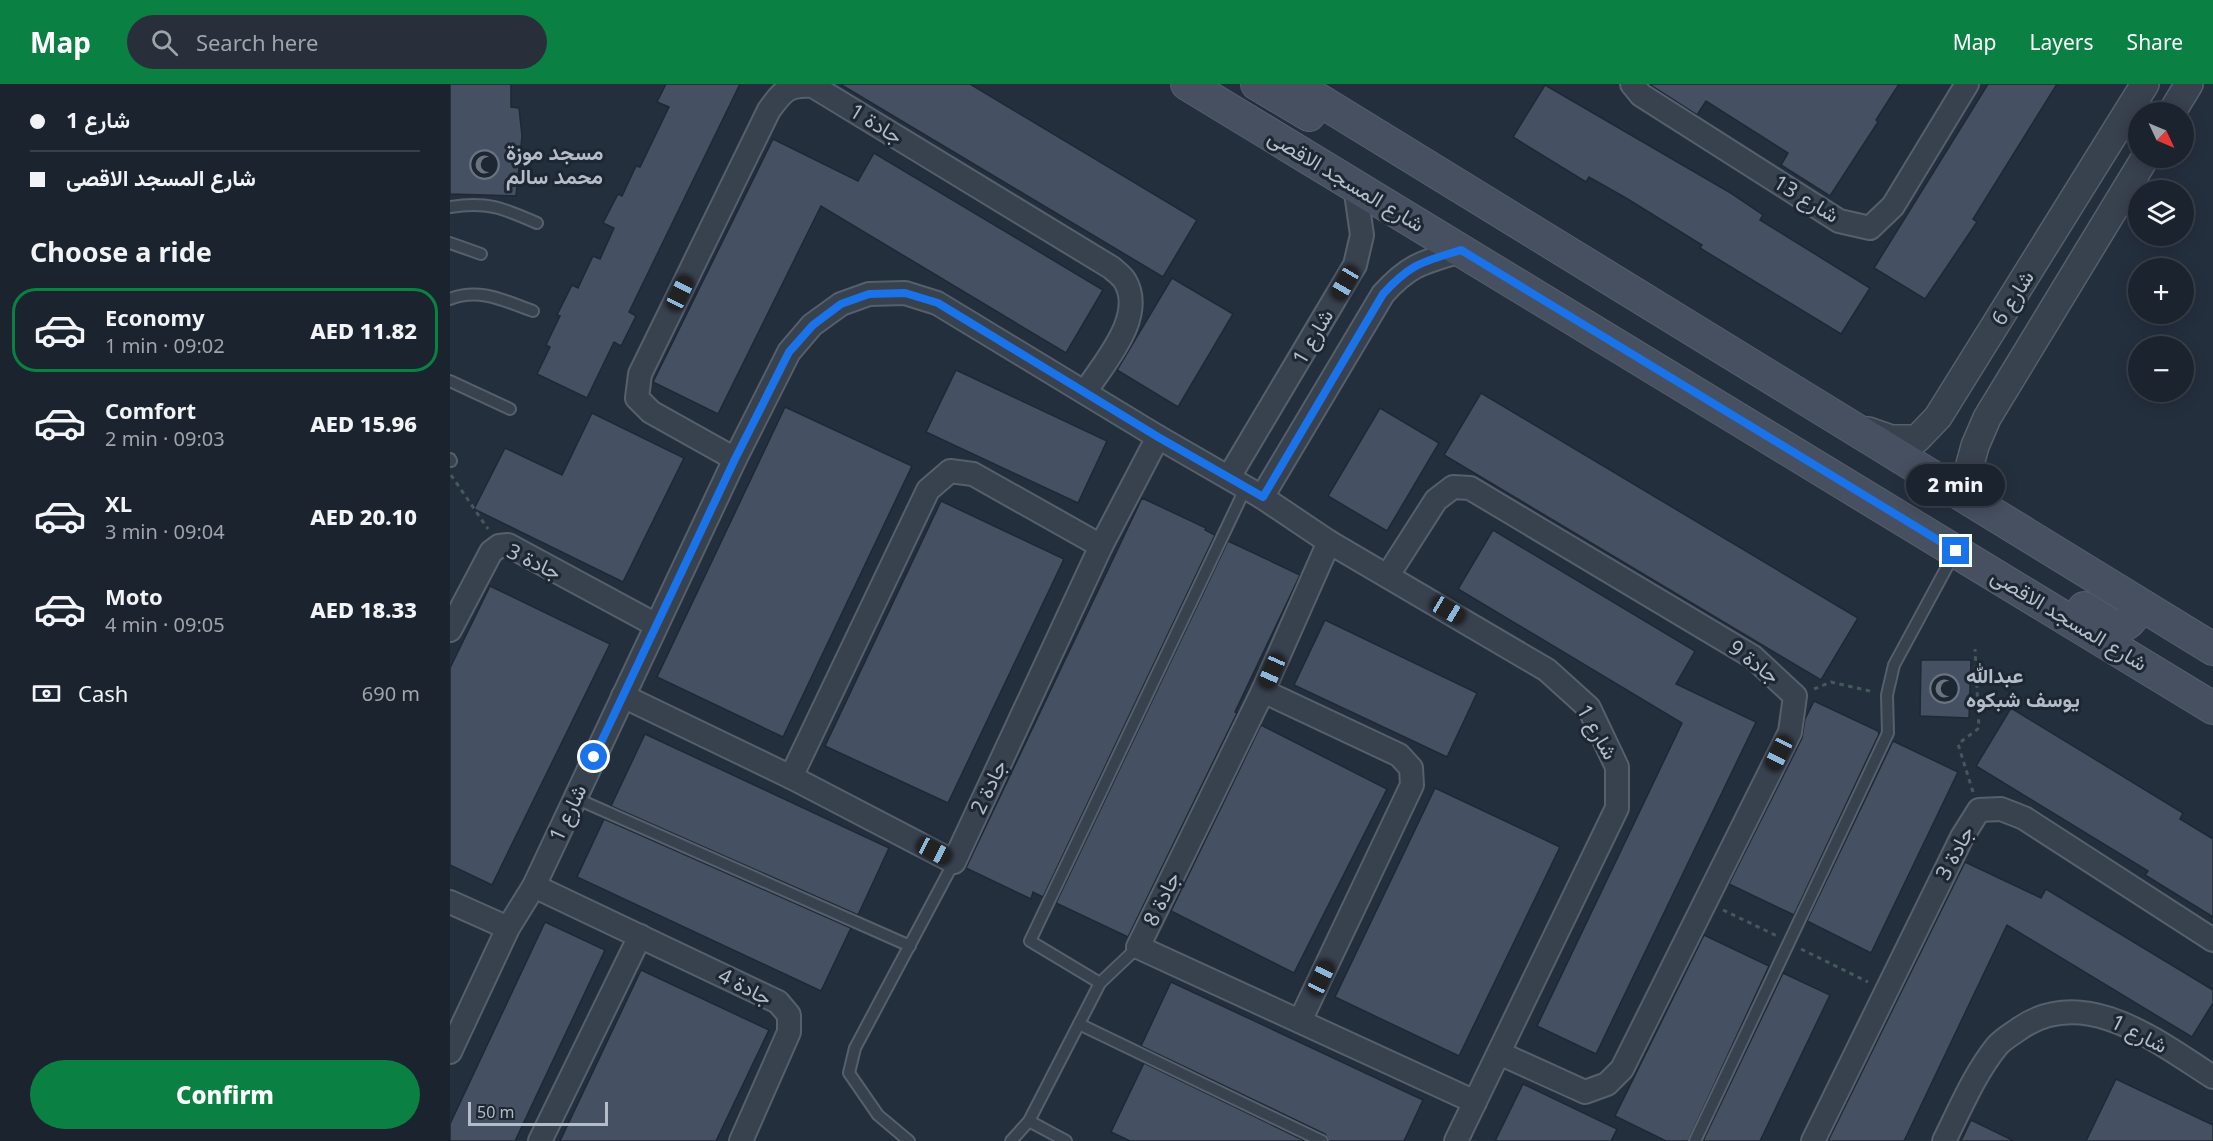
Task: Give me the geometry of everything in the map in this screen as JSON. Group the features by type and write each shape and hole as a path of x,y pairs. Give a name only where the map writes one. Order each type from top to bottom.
{"main road":[{"name":"شارع المسجد الاقصى","path":"1187,84 2213,708"},
{"path":"1257,84 1314,118 1351,122"},
{"path":"1293,84 1351,122 2213,649"},
{"path":"1965,557 2030,574 2116,628 2126,625 2134,617 2136,602"}],"street":[{"name":"جادة 1","path":"735,459 651,412 637,398 640,375 769,110 782,93 795,84 813,86 1112,268 1125,282 1131,300 1128,323 1086,391"},
{"name":"شارع 13","path":"1632,84 1641,95 1839,221 1870,228 1893,206 1967,84"},
{"name":"شارع 6","path":"1840,421 1891,439 1917,439 1938,417 2145,84"},
{"path":"2178,102 2189,84"},
{"name":"شارع 6","path":"1962,494 1975,446 1987,418 2139,168"},
{"name":"شارع 1","path":"1246,487 1355,265 1362,235 1354,186"},
{"name":"شارع 1","path":"1246,487 1383,294 1401,273 1419,263 1461,250"},
{"name":"شارع 1","path":"450,1052 508,928 534,886 735,459 789,352 813,325 841,304 869,294 905,293 938,303 1086,391 1158,437 1246,487 1329,542 1388,574 1547,670 1589,708 1617,766 1617,808 1456,1141"},
{"path":"1971,365 2007,385"},
{"name":"جادة 2","path":"954,862 1101,546 1158,437"},
{"path":"791,777 928,490 951,471 973,474 1101,546"},
{"name":"جادة 9","path":"1388,574 1436,500 1454,487 1470,488 1753,657 1795,696 1790,732 1622,1069 1606,1084 1585,1092 1499,1053"},
{"name":"جادة 8","path":"1329,542 1263,691 1138,947 1475,1102"},
{"name":"جادة 3","path":"450,630 491,552 499,546 508,545 656,625"},
{"path":"1263,691 1400,755 1410,768 1412,785 1300,1021"},
{"path":"622,696 791,777 954,862"},
{"name":"جادة 3","path":"1813,1141 1957,847 1978,810 2001,809 2024,818 2213,940"},
{"name":"جادة 4","path":"534,886 778,1002 789,1015 789,1032 741,1141"},
{"path":"450,902 508,928"},
{"path":"540,1141 640,936"},
{"name":"شارع 1","path":"1944,1141 1969,1090 1998,1044 2029,1022 2060,1012 2106,1016 2146,1034 2213,1077"}],"lane":[{"path":"450,207 475,203 495,205 537,223"},
{"path":"450,243 481,254"},
{"path":"450,299 464,293 480,293 533,310"},
{"path":"450,381 510,410"},
{"path":"1100,983 1030,941 1246,487"},
{"path":"1695,1141 1888,733 1887,695 1894,665 1965,557"},
{"path":"575,798 910,946"},
{"path":"909,1141 878,1115 849,1073 855,1047 954,862"},
{"path":"1011,1141 1029,1121 1100,983 1138,947"},
{"path":"1079,1024 1322,1141"},
{"path":"1029,1121 1066,1141"}],"path":[{"path":"450,474 499,546"},
{"path":"1975,649 1979,728 1958,744 1978,810"},
{"path":"1795,696 1831,682 1887,695"}],"building":[{"name":"مسجد موزة محمد سالم","path":"450,84 511,84 511,107 519,108 522,136 516,196 450,194"},
{"path":"666,84 740,84 629,312 636,316 621,346 614,342 587,398 537,374 550,347 546,345 560,316 557,315 572,285 578,288 593,256 600,259 614,228 603,223 618,194 622,196 636,166 640,167 669,107 657,102"},
{"path":"840,84 970,84 1197,220 1163,277"},
{"path":"1649,84 1899,84 1876,120 1878,122 1830,196 1781,165 1788,153 1706,101 1697,115"},
{"path":"1988,84 2057,84 1973,219 1977,222 1925,299 1874,268"},
{"path":"1545,85 1729,192 1763,215 1760,220 1870,288 1841,334 1700,248 1702,245 1626,198 1589,177 1586,182 1513,137"},
{"path":"773,139 858,181 874,153 1103,290 1066,353 821,206 718,414 653,382"},
{"path":"1172,278 1233,314 1178,407 1117,370"},
{"path":"956,370 1107,441 1078,503 926,432"},
{"path":"1481,393 1858,618 1821,680 1444,455"},
{"path":"785,407 912,466 783,737 657,677"},
{"path":"1380,408 1439,443 1387,531 1328,496"},
{"path":"592,413 684,458 623,582 474,509 505,448 562,475"},
{"path":"1142,498 1206,528 1205,530 1215,535 1043,897 1033,892 1031,899 966,868"},
{"path":"941,501 1064,559 948,803 825,746"},
{"path":"1493,530 1695,651 1676,684 1756,722 1596,1054 1537,1026 1682,723 1458,589"},
{"path":"1228,541 1300,575 1235,712 1237,713 1128,937 1056,903"},
{"path":"490,586 610,644 492,885 450,865 450,668"},
{"path":"1325,620 1477,693 1447,757 1294,685"},
{"name":"عبدالله يوسف شبكوه","path":"1921,660 1971,660 1969,718 1920,716"},
{"path":"1814,701 1878,731 1879,734 1794,915 1729,884 1802,738 1805,719"},
{"path":"2011,708 2183,813 2180,819 2213,839 2213,917 2145,875 2148,871 1976,766"},
{"path":"1261,725 1387,789 1294,973 1171,911"},
{"path":"645,734 889,848 858,915 611,806"},
{"path":"1893,741 1958,772 1871,953 1807,921"},
{"path":"1435,788 1560,847 1459,1056 1335,997"},
{"path":"604,819 851,928 821,991 577,877"},
{"path":"1965,862 2041,898 2046,889 2213,990 2213,1003 2192,1037 2007,925 1904,1141 1828,1141"},
{"path":"545,922 605,950 515,1141 450,1141 450,1124"},
{"path":"1704,935 1769,966 1688,1141 1666,1141 1615,1116"},
{"path":"641,970 769,1030 716,1141 560,1141"},
{"path":"1783,973 1830,995 1760,1141 1703,1141"},
{"path":"1171,982 1423,1100 1404,1141 1329,1141 1325,1134 1141,1046"},
{"path":"1144,1063 1305,1141 1130,1141 1111,1132"},
{"path":"2116,1079 2213,1125 2213,1141 2086,1141"},
{"path":"1523,1084 1617,1129 1611,1141 1495,1141"},
{"path":"1971,1120 2014,1141 1961,1141"}],"place":[{"name":"مسجد موزة محمد سالم","path":"485,165"},
{"name":"عبدالله يوسف شبكوه","path":"1945,688"}],"route":[{"path":"594,757 735,459 789,352 813,325 841,304 869,294 905,293 938,303 1086,391 1158,437 1263,497 1383,294 1401,273 1419,263 1461,250 1956,551"}]}
